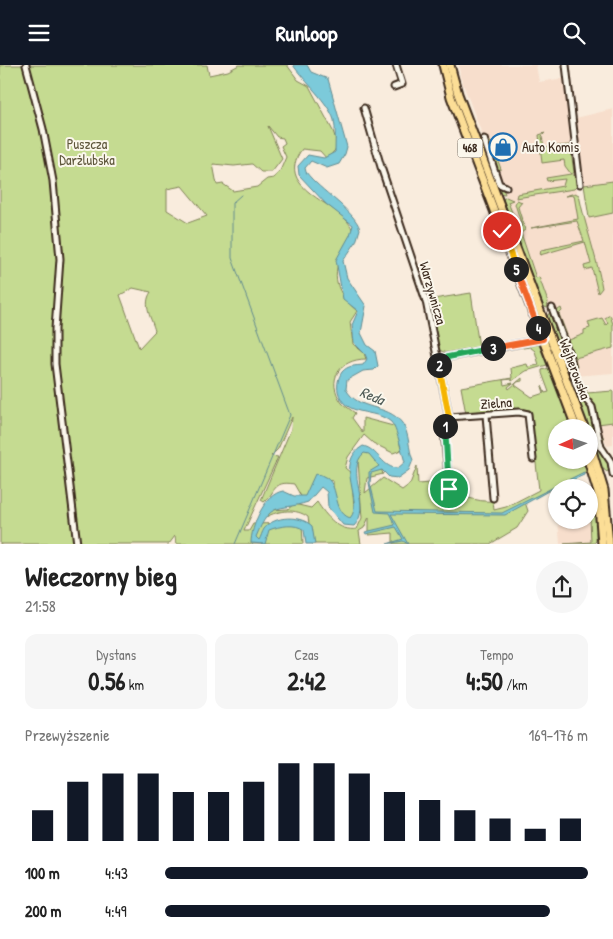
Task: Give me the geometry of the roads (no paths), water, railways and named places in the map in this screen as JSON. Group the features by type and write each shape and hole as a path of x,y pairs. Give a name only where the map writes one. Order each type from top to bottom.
{"main road":[{"name":"Wejherowska","path":"443,65 451,97 573,419"},
{"name":"Wejherowska","path":"450,65 458,94 581,419"},
{"path":"598,466 607,508 610,544"},
{"path":"592,469 600,510 602,544"}],"street":[{"path":"26,65 43,129 53,181 60,259 55,329 55,364 77,544"},
{"path":"394,87 402,84 396,65"},
{"path":"566,65 580,184"},
{"name":"Warzywnicza","path":"364,108 381,167 426,301 449,417 444,428 449,489"},
{"path":"484,139 499,184 506,187"},
{"path":"552,308 571,360 575,382 579,391 592,407 601,447 611,462 613,474"},
{"path":"438,359 543,339"},
{"name":"Zielna","path":"449,417 528,414 534,459"},
{"path":"486,415 493,498"}],"water":[{"path":"293,65 307,65 311,72 328,79 347,147 339,164 327,168 311,161 305,168 306,172 351,215 360,229 356,242 343,261 347,278 366,306 361,333 367,345 375,351 378,366 374,370 363,371 347,380 346,389 358,401 389,412 402,423 405,427 413,460 409,470 398,478 389,477 382,470 371,473 370,483 377,511 502,513 548,490 505,515 391,514 408,544 403,541 387,544 403,539 396,527 366,534 365,532 395,525 389,513 375,512 369,483 369,472 379,466 369,454 364,453 359,460 357,469 361,509 359,518 354,526 343,525 328,507 327,492 321,487 308,502 276,509 271,512 261,525 256,537 259,540 264,529 274,521 295,518 312,526 315,544 306,544 304,530 297,526 282,526 269,530 265,544 251,543 256,520 270,498 276,493 283,491 294,496 305,496 315,474 329,480 340,509 350,518 354,511 354,502 350,462 354,453 363,446 373,451 384,462 393,467 398,468 405,462 391,422 377,415 353,409 341,400 338,391 338,381 342,372 349,367 363,365 367,359 365,354 354,343 352,325 358,311 343,299 336,260 350,235 353,225 326,204 299,175 298,166 308,155 324,158 335,152 335,127 334,120 327,106"},
{"path":"584,472 584,475 575,479 570,479"}],"waterway":[{"path":"235,544 290,415 232,258 232,203 241,195"}],"place":[{"name":"Auto Komis","path":"503,147"}],"park label":[{"name":"Puszcza Darżlubska","path":"87,152"}],"water label":[{"name":"Reda","path":"372,396"}]}
